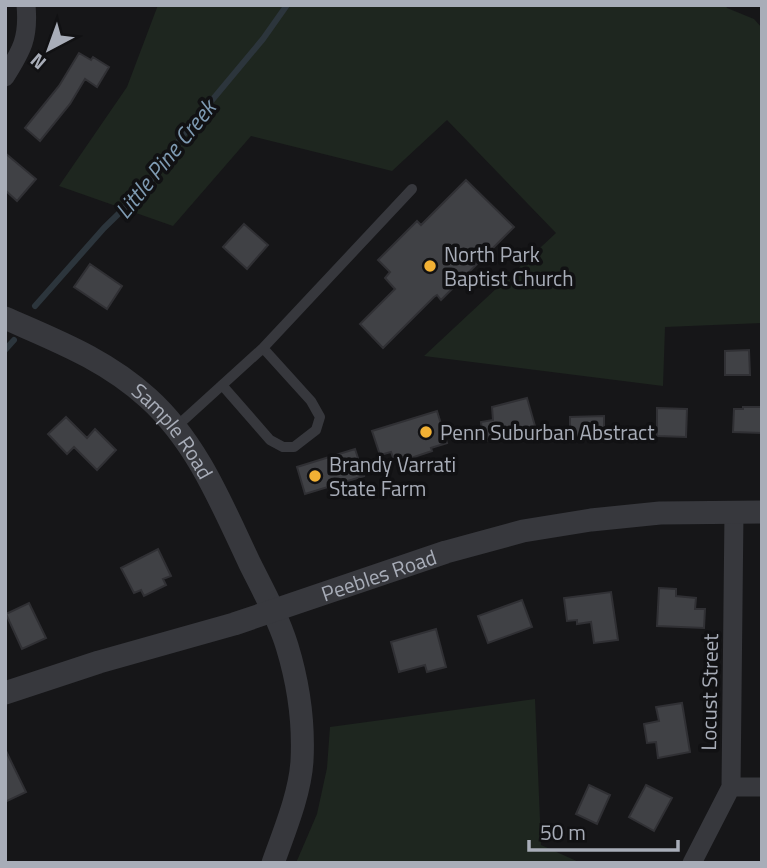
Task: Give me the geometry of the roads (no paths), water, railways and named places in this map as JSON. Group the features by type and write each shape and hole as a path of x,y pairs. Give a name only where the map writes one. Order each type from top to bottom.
{"street":[{"path":"5,77 26,39 26,5"},
{"name":"Sample Road","path":"5,318 71,347 122,377 176,428 209,480 288,648 299,704 302,763 295,798 273,863"},
{"name":"Locust Street","path":"692,863 731,787 734,512"},
{"name":"Peebles Road","path":"5,693 99,662 225,627 446,552 523,531 660,513 762,512"},
{"path":"731,787 762,787"}],"lane":[{"path":"176,428 263,348 412,188"},
{"path":"222,385 270,440 283,447 294,447 316,430 320,417 311,401 263,348"}],"waterway":[{"name":"Little Pine Creek","path":"35,306 104,228 146,187 183,135 263,39 287,5"},
{"name":"Little Pine Creek","path":"5,350 14,340"}],"place":[{"name":"North Park Baptist Church","path":"430,266"},
{"name":"Penn Suburban Abstract","path":"426,432"},
{"name":"Brandy Varrati State Farm","path":"315,476"}]}
